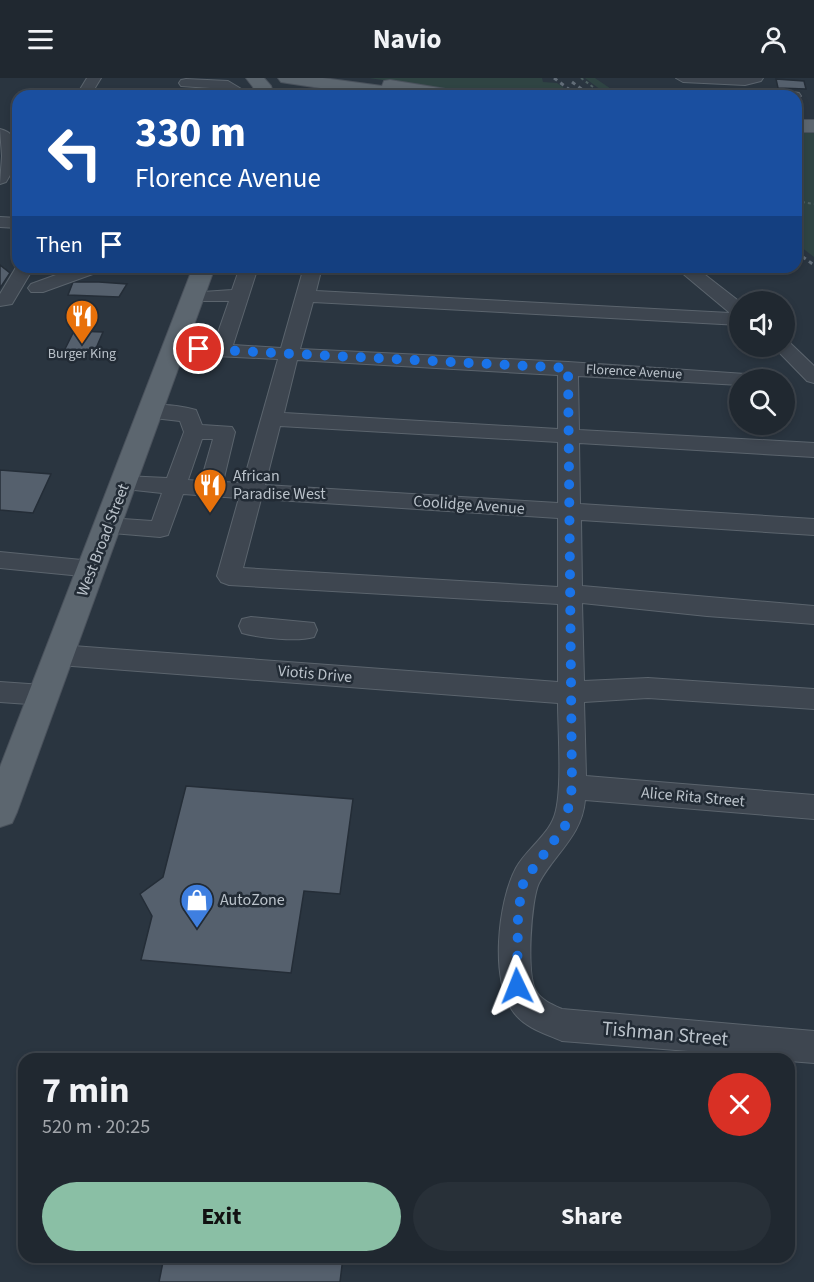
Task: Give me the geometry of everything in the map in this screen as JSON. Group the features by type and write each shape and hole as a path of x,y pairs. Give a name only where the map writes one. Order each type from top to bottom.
{"main road":[{"path":"287,78 369,90"},
{"path":"348,87 385,90"},
{"name":"West Broad Street","path":"0,812 152,412 202,273"}],"street":[{"path":"683,78 745,81 756,78"},
{"path":"180,83 228,85 237,90"},
{"path":"0,134 7,141 11,156 7,170 0,179"},
{"path":"0,300 6,300 22,273"},
{"path":"37,288 78,273"},
{"path":"222,350 233,295 246,273"},
{"path":"312,273 229,576 552,596 570,593 814,615"},
{"path":"691,273 729,303"},
{"path":"195,293 218,297 233,295"},
{"path":"306,296 729,317"},
{"name":"Florence Avenue","path":"175,348 729,378"},
{"path":"794,357 814,376"},
{"path":"568,368 572,787"},
{"path":"108,526 160,529 194,432 189,415 152,412"},
{"path":"273,419 814,450"},
{"path":"194,432 225,432 210,489"},
{"name":"Coolidge Avenue","path":"124,483 814,527"},
{"path":"0,560 92,569"},
{"path":"252,626 305,630"},
{"path":"270,670 280,628"},
{"name":"Viotis Drive","path":"59,654 552,693 648,688 814,699"},
{"path":"0,692 44,695"},
{"name":"Alice Rita Street","path":"572,787 814,807"},
{"name":"Tishman Street","path":"572,787 565,826 522,886 518,916 516,972 517,986 523,1000 540,1017 562,1025 814,1047"}],"path":[{"path":"581,78 596,90"}],"green space":[{"path":"369,78 542,78 543,82 557,83 567,90 448,90"},
{"path":"585,78 595,78 613,90 601,90"},
{"path":"802,130 814,130 814,257 802,248"}],"building":[{"path":"776,79 804,81 806,89 778,88"},
{"path":"0,265 10,273 0,288"},
{"path":"73,282 127,284 119,297 68,295"},
{"name":"Burger King","path":"74,331 103,332 94,353 64,351"},
{"path":"0,470 51,474 33,513 0,510"},
{"path":"186,786 353,799 340,894 304,891 291,973 141,960 152,916 140,894 163,877"},
{"path":"163,1263 342,1263 340,1282 159,1282"}],"railway":[{"path":"554,78 570,90"},
{"path":"572,82 583,90"},
{"path":"802,256 814,265"}],"place":[{"name":"Burger King","path":"82,345"},
{"name":"African Paradise West","path":"210,514"},
{"name":"AutoZone","path":"197,929"}],"route":[{"path":"199,349 568,368 572,787 565,826 522,886 518,916 517,986"}]}
